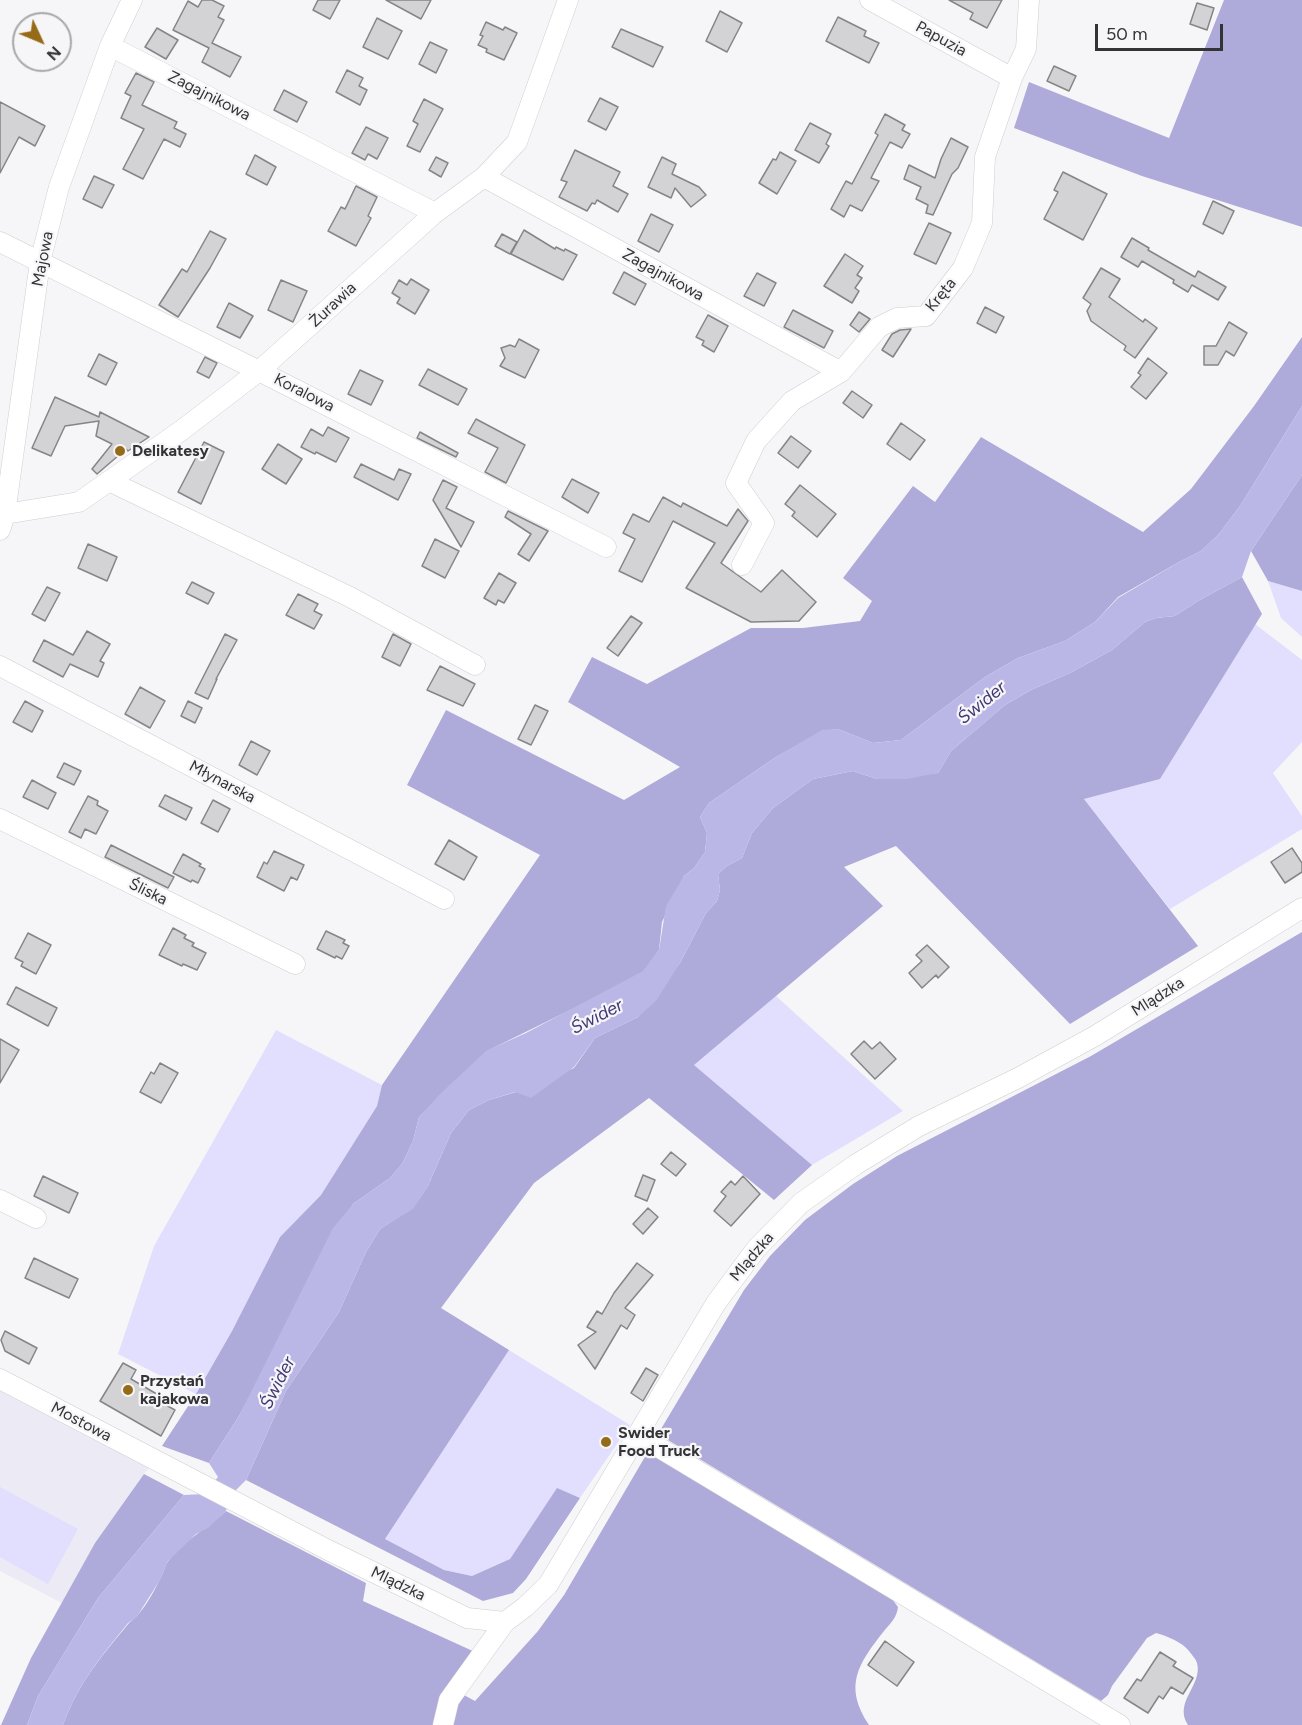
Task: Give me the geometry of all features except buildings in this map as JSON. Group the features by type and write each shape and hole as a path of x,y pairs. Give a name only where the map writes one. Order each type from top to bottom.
{"street":[{"name":"Majowa","path":"3,522 40,262 59,187 110,46 132,0"},
{"name":"Żurawia","path":"3,522 79,502 182,430 259,371 313,325 372,268 435,213 484,177 517,142 568,0"},
{"name":"Papuzia","path":"870,0 1012,78"},
{"name":"Kręta","path":"742,565 764,523 736,483 756,441 792,400 841,372 879,327 897,318 926,316 963,268 982,223 985,157 1012,78 1026,49 1029,0"},
{"name":"Zagajnikowa","path":"110,46 435,213"},
{"name":"Zagajnikowa","path":"484,177 841,372"},
{"name":"Koralowa","path":"0,243 606,547"},
{"path":"109,481 350,597 475,665"},
{"name":"Młynarska","path":"0,666 444,899"},
{"name":"Śliska","path":"0,819 295,964"},
{"name":"Mlądzka","path":"311,1541 467,1618 505,1622 548,1585 716,1303 756,1249 801,1203 919,1126 1018,1078 1095,1036 1302,908"},
{"path":"0,1200 36,1218"},
{"name":"Mostowa","path":"0,1379 311,1541"},
{"path":"638,1435 1120,1725"},
{"path":"443,1725 449,1700 505,1622"}],"shaded area":[{"path":"1224,0 1302,0 1302,227 1142,176 1014,128 1029,82 1169,138"},
{"path":"1302,337 1302,406 1240,506 1219,534 1201,551 1118,597 1095,622 1065,641 1018,658 985,677 901,740 873,743 838,729 822,731 776,757 709,803 700,817 707,833 705,852 694,868 684,876 662,922 659,950 643,972 487,1051 419,1117 413,1141 402,1164 390,1178 353,1204 239,1416 209,1463 162,1446 196,1394 232,1331 280,1237 321,1195 377,1106 382,1085 540,855 407,785 446,710 624,800 680,767 568,702 592,657 647,684 751,628 803,628 860,621 872,601 843,578 913,486 935,502 981,437 1143,532 1191,489 1254,406"},
{"path":"1302,475 1302,591 1268,581 1251,551"},
{"path":"1242,577 1262,614 1160,779 1084,799 1198,946 1070,1024 896,846 844,867 883,906 694,1065 812,1165 774,1200 649,1098 534,1183 441,1308 509,1350 385,1539 444,1570 472,1576 510,1559 557,1488 580,1498 526,1579 513,1593 483,1601 246,1480 286,1391 339,1312 366,1252 380,1229 413,1208 428,1186 451,1133 469,1110 489,1100 516,1092 574,1068 595,1038 638,1017 680,963 706,913 717,901 720,890 718,874 742,858 752,833 773,808 813,779 853,771 877,779 938,773 951,751 1005,705 1112,650 1145,622 1175,616"},
{"path":"1268,581 1302,591 1302,637 1281,618"},
{"path":"1255,624 1302,660 1302,742 1273,773 1302,816 1302,829 1170,909 1084,799 1160,779"},
{"path":"1302,932 1302,1725 1188,1725 1184,1717 1184,1709 1196,1679 1197,1663 1182,1645 1156,1633 1147,1638 1108,1695 1101,1701 658,1434 744,1290 770,1256 805,1220 853,1184 897,1156 1091,1056"},
{"path":"776,996 903,1111 812,1165 694,1065"},
{"path":"276,1030 382,1085 377,1106 321,1195 280,1237 232,1331 196,1394 118,1354 154,1246"},
{"path":"509,1350 630,1425 580,1498 557,1489 510,1559 472,1576 444,1570 385,1539"},
{"path":"0,1379 155,1461 95,1543 62,1603 0,1571"},
{"path":"649,1450 892,1599 898,1607 896,1614 867,1654 857,1676 855,1687 857,1699 869,1725 450,1725 456,1702 462,1694 475,1701 538,1631 564,1595"},
{"path":"144,1474 184,1495 98,1598 38,1696 27,1725 1,1725 31,1658 95,1543"},
{"path":"0,1487 78,1529 48,1584 0,1557"},
{"path":"226,1511 366,1583 363,1601 475,1652 434,1725 63,1725 83,1683 143,1608 169,1560 182,1546"}],"water":[{"name":"Świder","path":"1302,406 1302,475 1251,551 1242,577 1175,616 1145,622 1112,650 1005,705 951,751 938,773 907,779 877,779 853,771 813,779 773,808 752,833 742,858 718,874 720,890 717,901 706,913 680,963 656,1001 638,1017 595,1038 574,1067 531,1098 515,1092 489,1100 469,1110 451,1133 428,1186 413,1209 380,1229 366,1252 339,1312 286,1391 246,1480 229,1497 226,1511 208,1528 196,1534 168,1561 160,1580 136,1618 128,1623 83,1683 63,1725 27,1725 38,1696 98,1598 184,1495 204,1494 218,1477 209,1463 239,1416 333,1228 353,1204 390,1178 402,1164 413,1141 419,1117 486,1051 526,1033 643,971 659,950 666,906 684,876 694,868 705,852 707,833 700,817 709,803 776,757 822,730 838,729 873,743 901,740 985,677 1018,658 1065,641 1095,622 1118,598 1201,551 1219,534 1240,506"}],"place":[{"name":"Delikatesy","path":"120,451"},
{"name":"Przystań kajakowa","path":"128,1390"},
{"name":"Swider Food Truck","path":"606,1442"}]}
